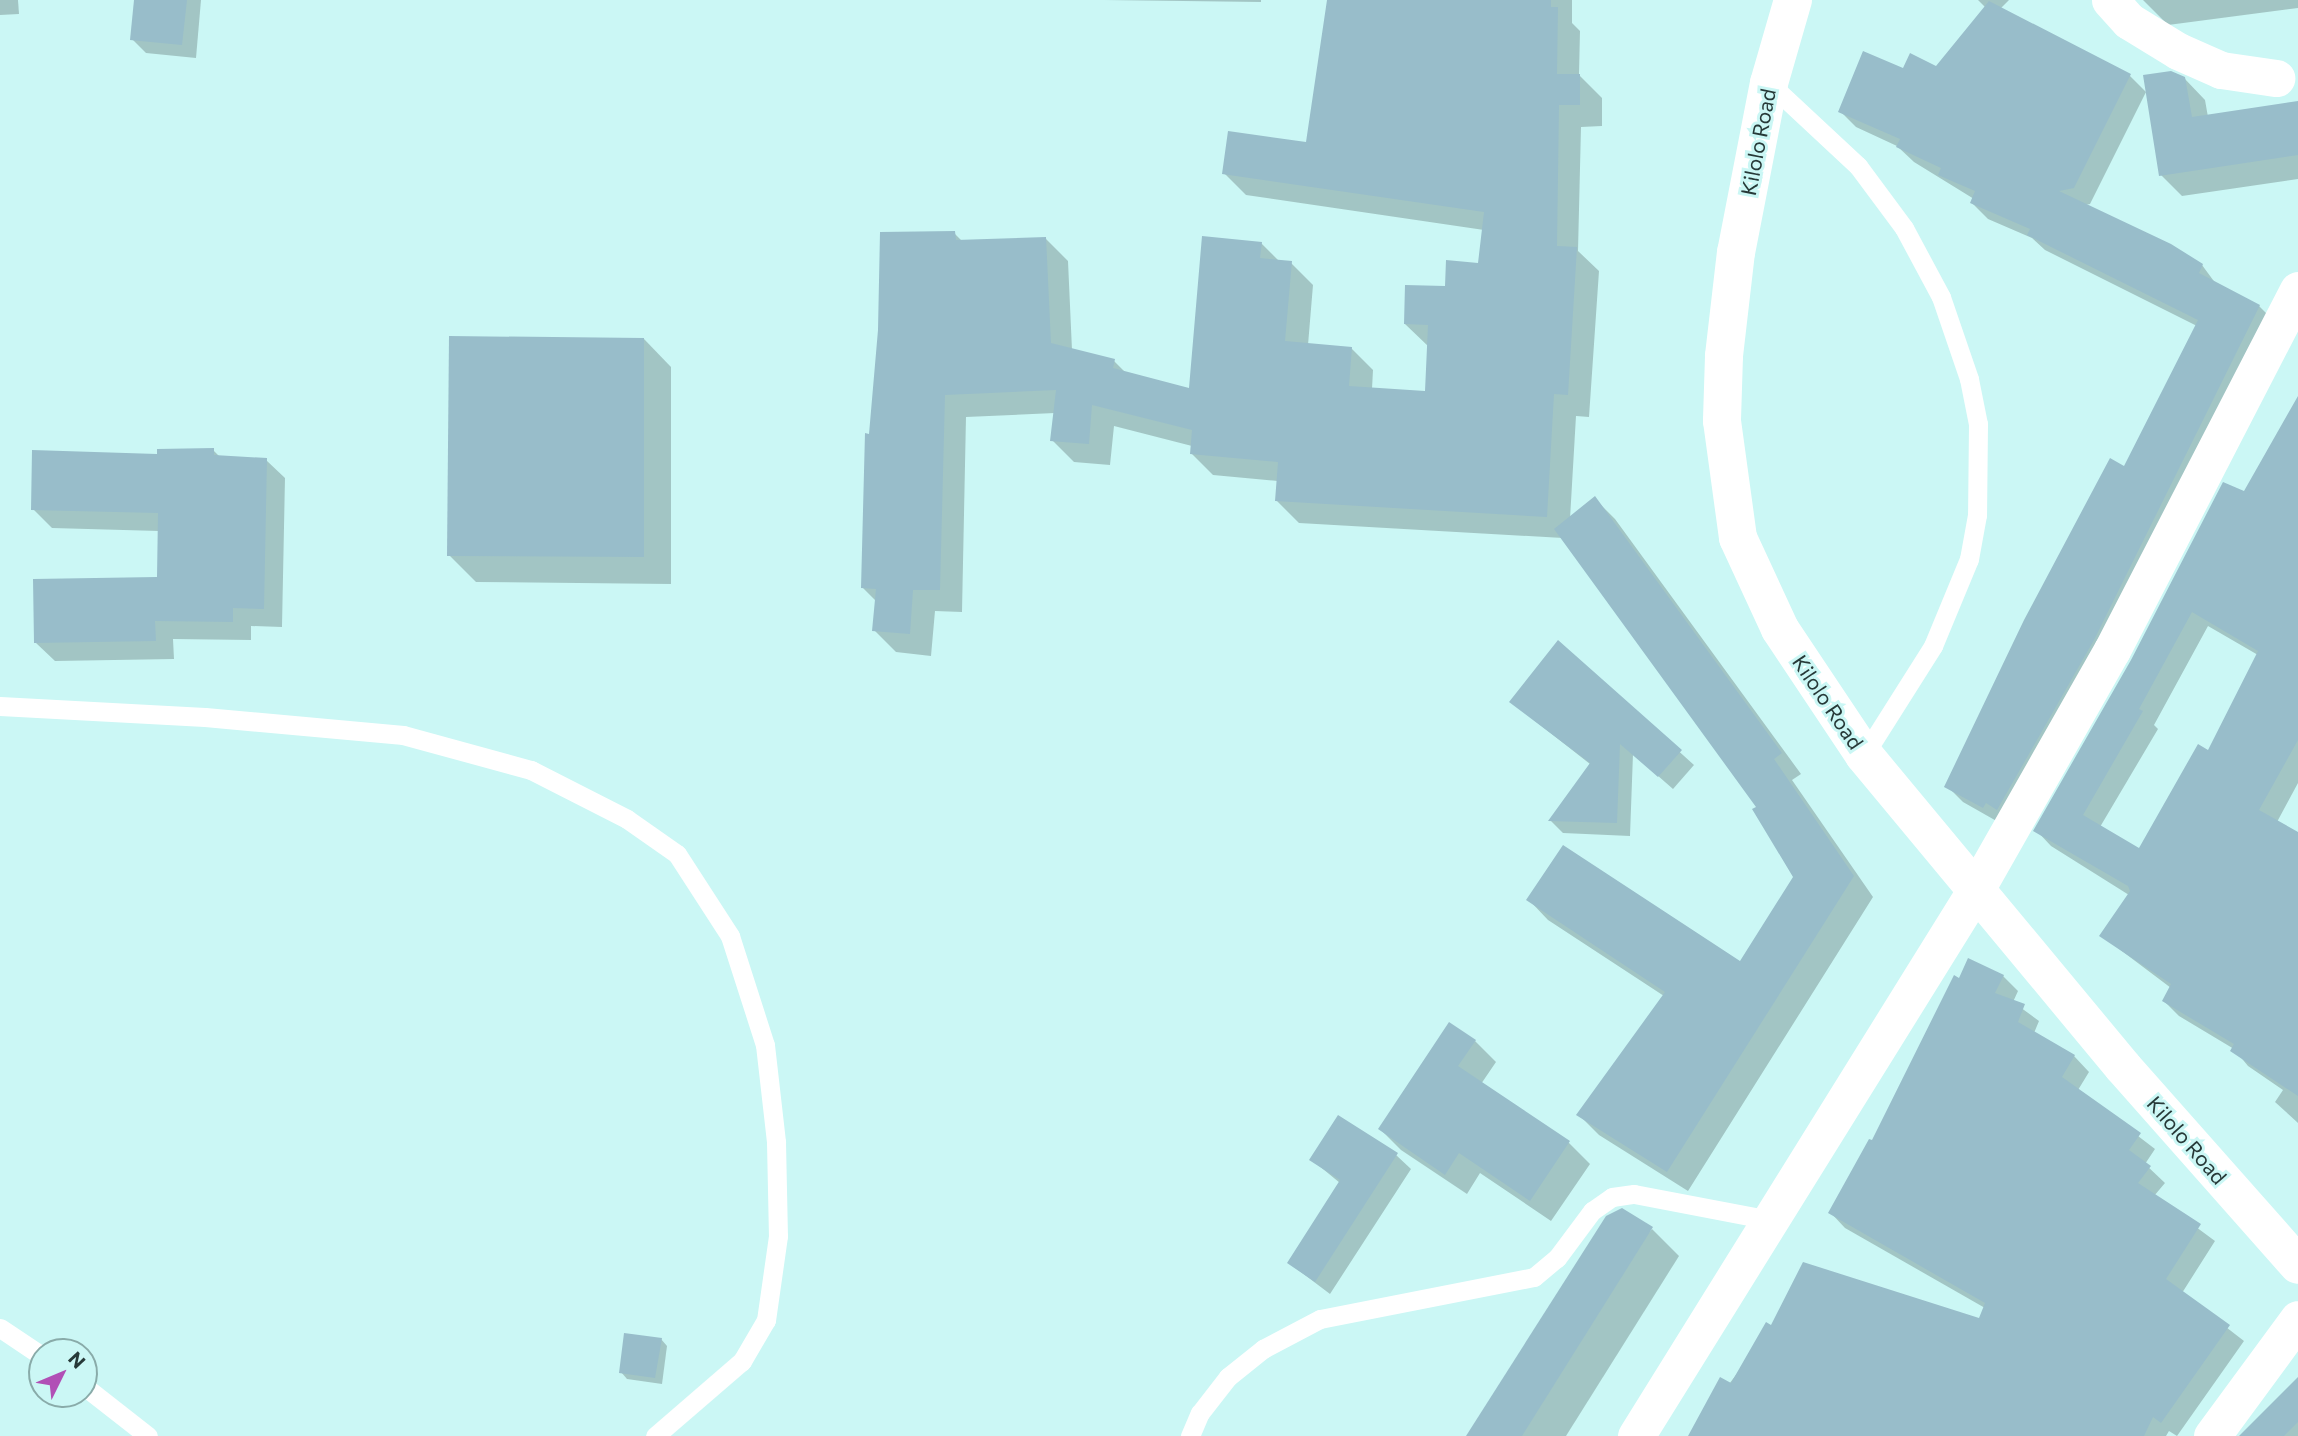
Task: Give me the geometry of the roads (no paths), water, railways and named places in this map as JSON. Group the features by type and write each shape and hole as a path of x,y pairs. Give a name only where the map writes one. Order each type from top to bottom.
{"main road":[{"name":"Kilolo Road","path":"1793,0 1769,83 1736,252 1724,356 1722,421 1730,501 1738,538 1780,629 1864,755 1975,891 2298,1265"}],"street":[{"path":"2110,0 2129,21 2178,51 2221,70 2276,78"},
{"path":"1636,1436 1975,891 2112,650 2298,290"},
{"path":"2213,1436 2298,1319"}],"lane":[{"path":"1769,83 1857,166 1904,228 1941,296 1969,379 1978,424 1977,515 1969,559 1933,646 1864,755"},
{"path":"0,706 205,717 403,734 531,770 627,818 677,854 730,936 765,1045 776,1142 778,1236 765,1320 742,1361 655,1436"},
{"path":"1190,1436 1200,1413 1228,1377 1263,1349 1320,1319 1534,1278 1557,1258 1592,1211 1612,1197 1634,1194 1770,1220"},
{"path":"0,1328 28,1347"},
{"path":"98,1398 148,1436"}]}
